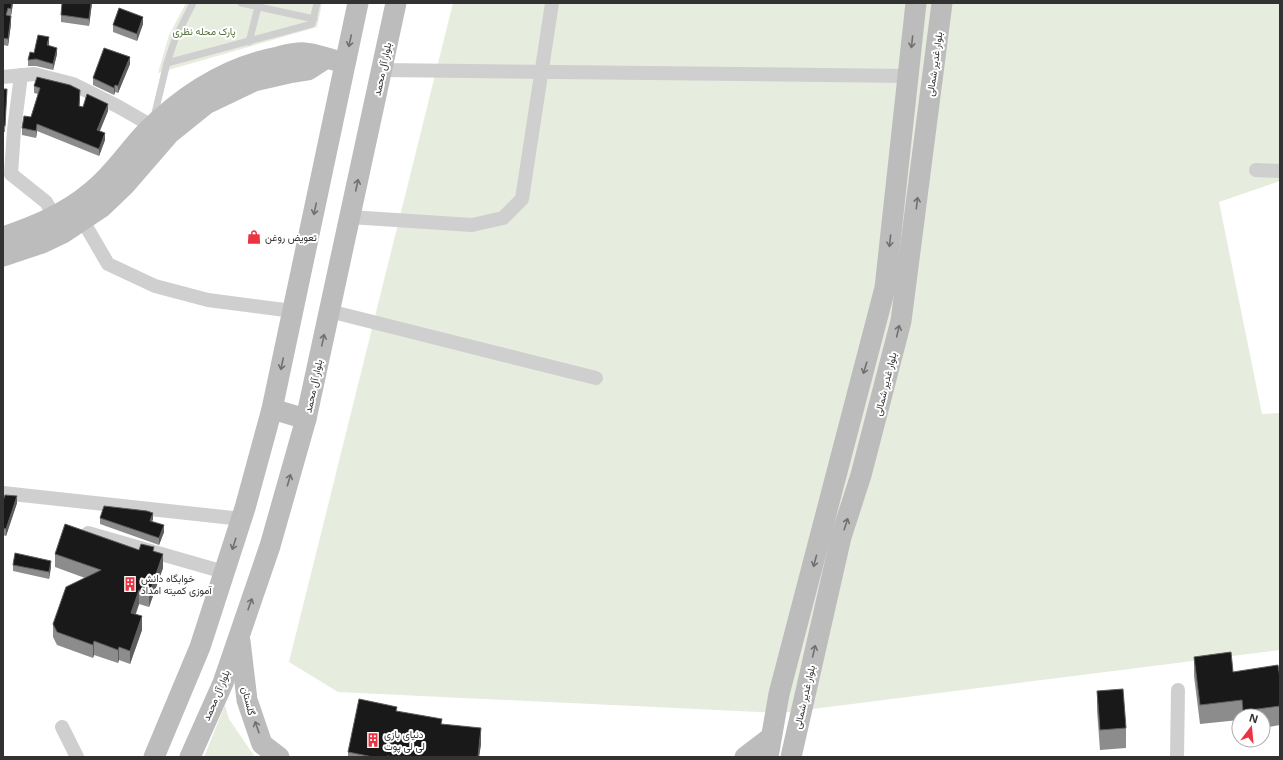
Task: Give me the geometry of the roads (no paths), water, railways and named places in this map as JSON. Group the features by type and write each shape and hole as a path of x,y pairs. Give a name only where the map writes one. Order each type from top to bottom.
{"main road":[{"path":"154,757 200,647 242,519 272,410 358,3"},
{"name":"بلوار آل محمد","path":"190,757 223,683 270,546 306,419 396,3"},
{"path":"745,757 769,748 779,694 885,288 916,3"},
{"name":"بلوار غدیر شمالی","path":"795,753 841,537 861,475 901,321 942,3"},
{"path":"3,237 54,217 73,206 102,184 152,126 176,104 196,90 242,67 267,59 305,53 345,63"},
{"path":"3,256 42,243 83,221 118,193 170,133 206,104 254,81 308,70 325,59"},
{"path":"272,410 306,419"},
{"name":"گلستان","path":"239,636 247,700 262,744 279,757"}],"street":[{"path":"350,217 472,225 503,218 522,199 540,71 552,3"},
{"path":"382,70 908,76"},
{"path":"3,77 34,74 73,84 119,107 152,126"},
{"path":"22,75 14,130 11,174 46,202 54,217"},
{"path":"1256,170 1280,171"},
{"path":"83,221 108,264 155,286 208,300 293,311"},
{"path":"330,312 596,378"},
{"path":"3,493 242,519"},
{"path":"72,529 224,572"},
{"path":"1177,757 1178,690"},
{"path":"62,727 77,757"}],"lane":[{"path":"152,126 167,63 175,39 193,3"},
{"path":"241,3 258,5 314,19"},
{"path":"167,63 312,24 318,3"},
{"path":"249,42 258,5"}],"place":[{"name":"تعویض روغن","path":"254,237"},
{"name":"خوابگاه دانش آموزی کمیته امداد","path":"130,584"},
{"name":"دنیای بازی لی لی پوت","path":"373,740"}],"park label":[{"name":"پارک محله نظری","path":"204,31"}]}
